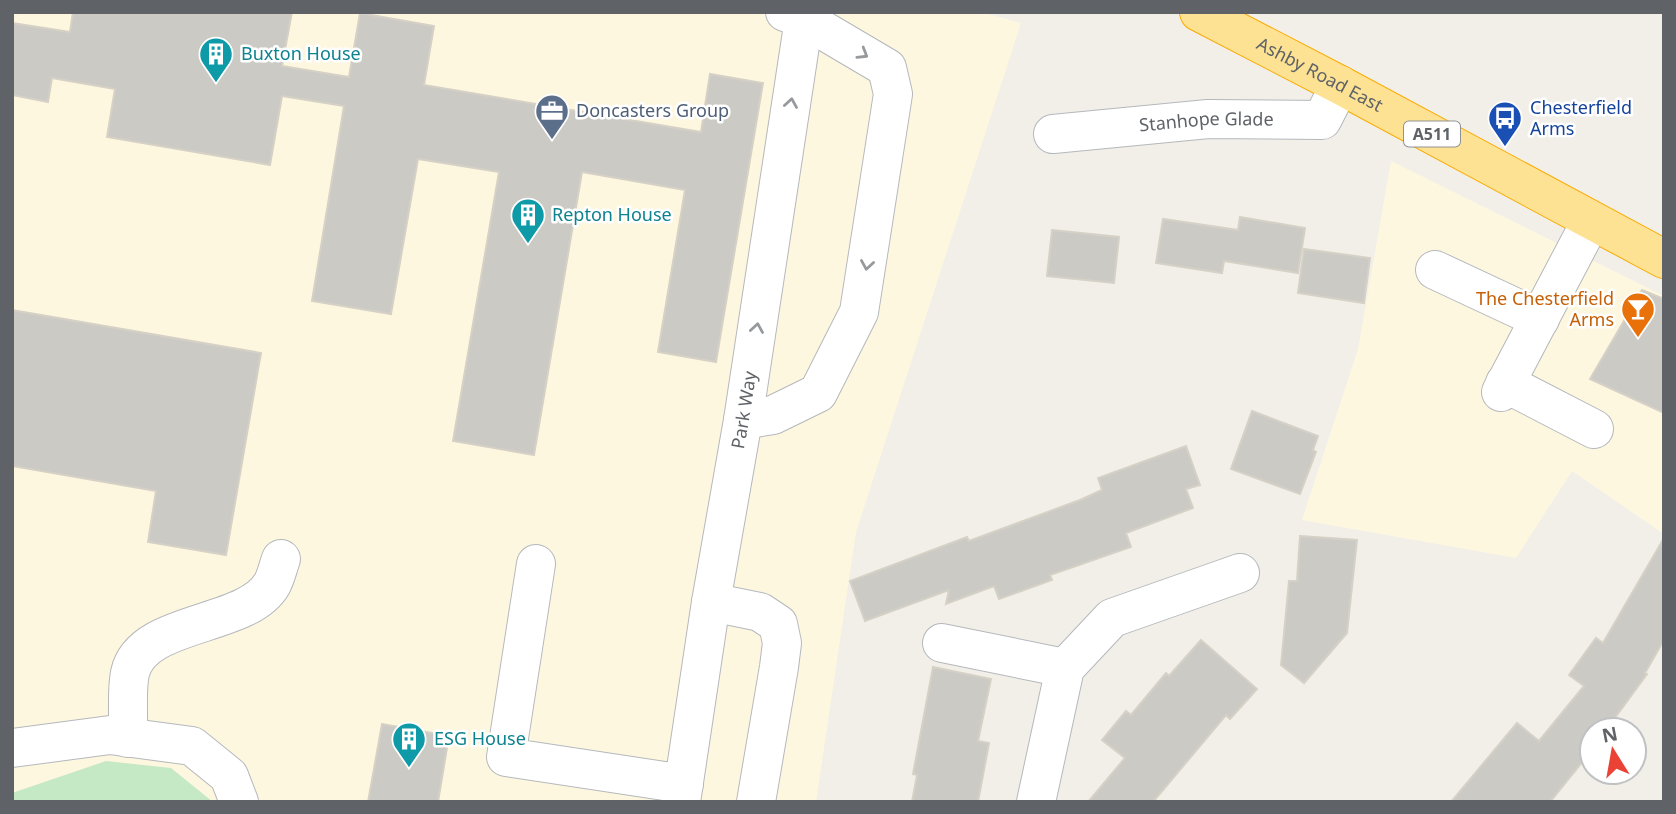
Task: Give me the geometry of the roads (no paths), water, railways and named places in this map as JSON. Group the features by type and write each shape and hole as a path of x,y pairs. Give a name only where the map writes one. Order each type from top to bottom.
{"highway":[{"name":"Ashby Road East","path":"1201,13 1664,258"}],"street":[{"path":"743,420 772,415 818,393 859,312 893,94 887,68 795,16"},
{"name":"Park Way","path":"682,793 711,602 743,420 795,16"},
{"name":"Stanhope Glade","path":"1052,134 1208,120 1322,120 1340,85"},
{"path":"1591,221 1503,388 1594,429"},
{"path":"1435,270 1540,319"},
{"path":"119,736 130,672 139,656 158,640 238,610 258,598 271,586 281,559"},
{"path":"536,564 506,757 682,793"},
{"path":"1036,802 1065,668 1112,618 1240,573"},
{"path":"711,602 760,612 778,624 782,643 756,802"},
{"path":"942,643 1065,668"},
{"path":"12,748 119,736 192,746 229,776 239,802"}],"place":[{"name":"Buxton House","path":"216,84"},
{"name":"Doncasters Group","path":"552,141"},
{"name":"Chesterfield Arms","path":"1505,148"},
{"name":"Repton House","path":"528,245"},
{"name":"The Chesterfield Arms","path":"1638,339"},
{"name":"ESG House","path":"409,769"}]}
